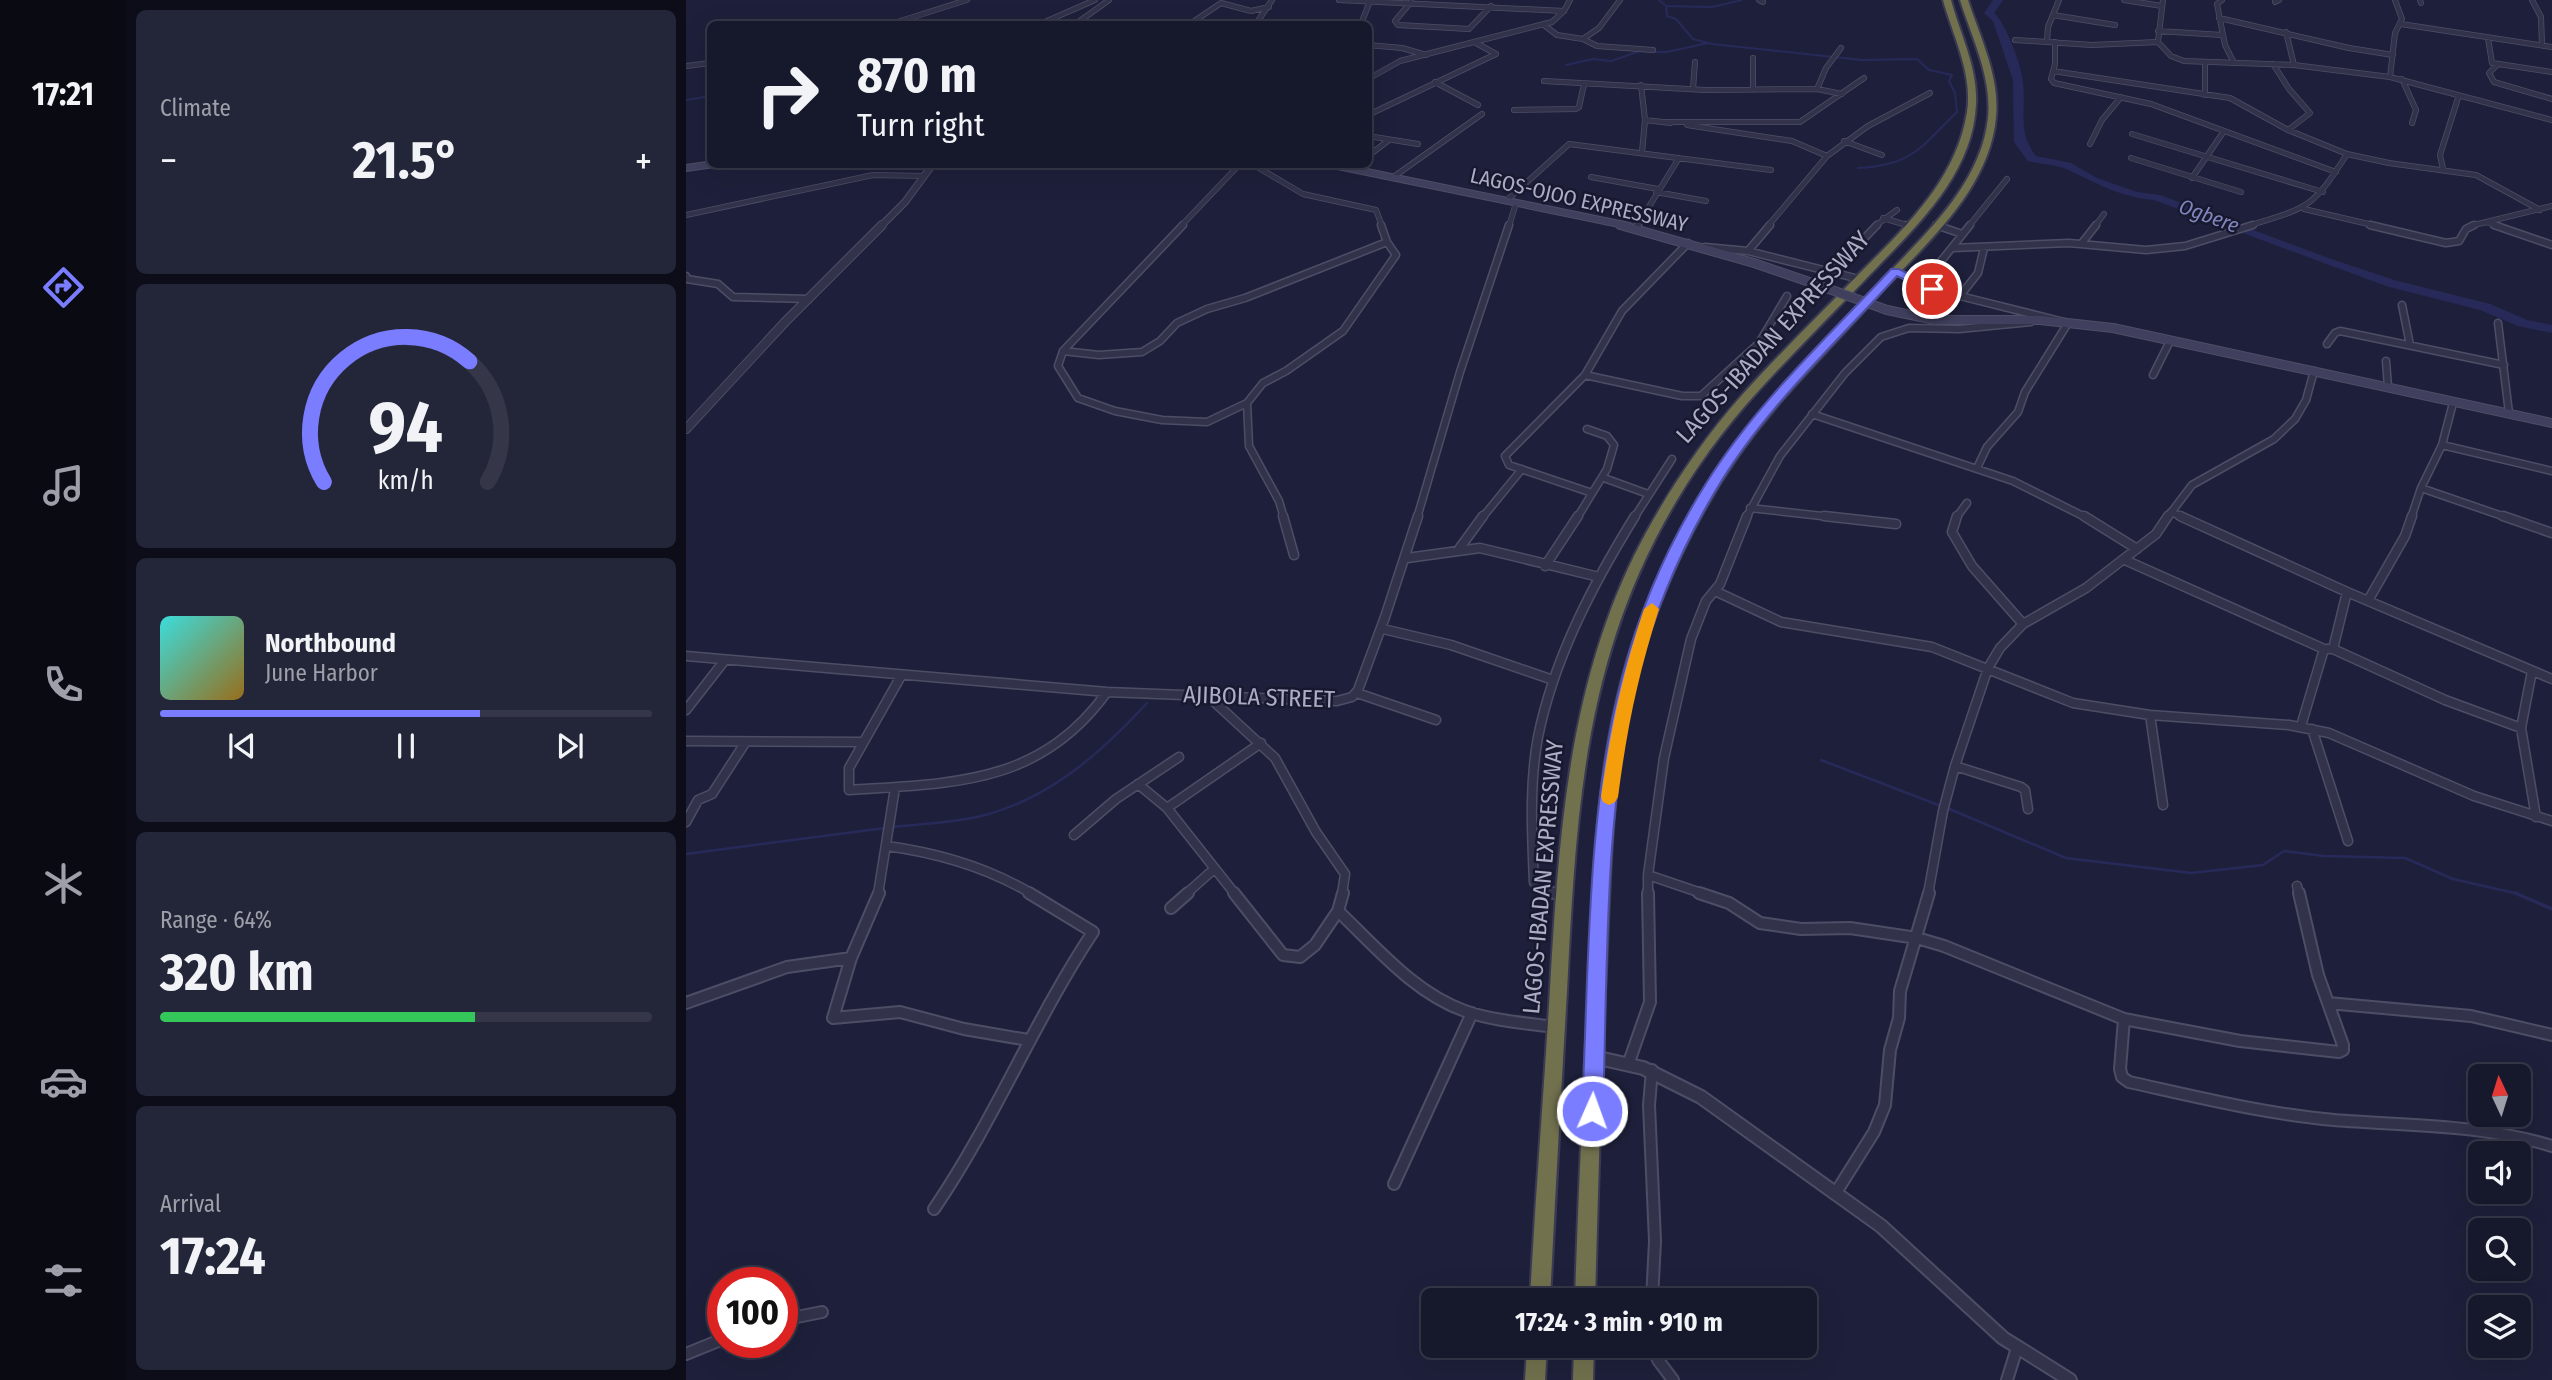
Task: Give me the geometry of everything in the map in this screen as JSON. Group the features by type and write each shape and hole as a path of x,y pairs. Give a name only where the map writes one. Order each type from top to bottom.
{"highway":[{"name":"LAGOS-IBADAN EXPRESSWAY","path":"1541,1288 1555,1027 1574,784 1598,664 1628,584 1666,508 1712,439 1910,226 1953,169 1969,125 1972,95 1969,74 1947,0"},
{"name":"LAGOS-IBADAN EXPRESSWAY","path":"1585,1288 1604,856 1612,771 1631,674 1658,592 1697,510 1734,452 1777,400 1936,225 1974,174 1985,148 1992,119 1987,70 1964,0"},
{"path":"1535,1380 1536,1358"},
{"path":"1583,1380 1584,1358"}],"main road":[{"path":"686,168 707,165"},
{"name":"LAGOS-OJOO EXPRESSWAY","path":"1358,168 1392,178 1636,228 1703,247 1888,310 1935,320 2040,320 2113,328 2552,423"}],"street":[{"path":"901,21 967,0"},
{"path":"1047,21 1095,0"},
{"path":"1080,21 1108,0"},
{"path":"1258,21 1272,0"},
{"path":"1339,0 1564,11"},
{"path":"1372,76 1392,64 1544,25 1557,19 1570,0"},
{"path":"1583,39 1589,37 1620,0"},
{"path":"2047,41 2048,27 2059,0"},
{"path":"2124,0 2162,3 2158,42 2164,51 2176,59 2205,63 2294,65 2390,77 2552,120"},
{"path":"2222,0 2217,4 2222,35 2234,63"},
{"path":"2395,0 2402,24"},
{"path":"2532,0 2541,17 2542,45"},
{"path":"1362,21 1370,1"},
{"path":"1410,2 1395,21 1398,25 1469,29 1491,6"},
{"path":"1195,21 1221,4 1251,11 1269,7"},
{"path":"2053,15 2115,25"},
{"path":"2219,18 2349,48 2393,55"},
{"path":"2390,77 2396,29 2402,24 2552,47"},
{"path":"1544,25 1557,35 1583,39 1604,48 1653,50"},
{"path":"2158,31 2222,35"},
{"path":"2286,32 2294,65"},
{"path":"2488,38 2490,60 2498,64 2552,72"},
{"path":"2015,40 2092,44 2158,42"},
{"path":"2055,42 2054,83 2151,104 2336,172"},
{"path":"1372,113 1496,54 1476,43"},
{"path":"1372,45 1402,48 1426,55"},
{"path":"1817,89 1833,57 1841,48"},
{"path":"1753,58 1753,90"},
{"path":"686,66 707,62"},
{"path":"1693,89 1695,62"},
{"path":"2205,63 2205,95"},
{"path":"2273,64 2289,89 2310,113 2288,130"},
{"path":"2498,64 2489,73 2494,82 2552,99"},
{"path":"2053,71 2238,102 2288,130 2347,154 2476,175 2540,209"},
{"path":"1667,122 1800,122 1864,78"},
{"path":"2402,79 2416,110 2412,123"},
{"path":"1544,81 1693,89 1817,89 1842,94"},
{"path":"1435,82 1478,105"},
{"path":"1514,110 1576,109 1579,107 1584,84"},
{"path":"1641,85 1645,120 1642,152"},
{"path":"1748,251 1827,156 1844,141 1930,93"},
{"path":"2442,169 2440,155 2459,95"},
{"path":"2090,144 2102,120 2121,97"},
{"path":"1392,178 1482,114"},
{"path":"1645,120 1784,139 1827,156"},
{"path":"2192,178 2210,156 2224,131"},
{"path":"2132,134 2323,192"},
{"path":"1372,137 1418,144"},
{"path":"1372,153 1389,141"},
{"path":"1844,141 1882,155"},
{"path":"1506,201 1564,146 1578,144 1771,170"},
{"path":"1953,248 2082,243 2158,250 2185,246 2304,209 2323,192 2347,154"},
{"path":"1636,228 1679,158"},
{"path":"2131,158 2241,192"},
{"path":"686,429 905,202 930,168"},
{"path":"1236,168 1063,351 1058,366 1078,398 1115,411 1162,420 1206,422 1247,403 1263,383 1286,371 1343,331 1396,255 1387,242 1376,211 1303,194 1259,168"},
{"path":"686,215 873,175 925,176"},
{"path":"1591,177 1706,201"},
{"path":"1922,285 2007,179"},
{"name":"AJIBOLA STREET","path":"686,656 1107,692 1346,700 1357,693 1383,629 1407,558 1452,397 1516,203"},
{"path":"2304,209 2445,243 2459,241 2469,227 2552,206"},
{"path":"1833,271 1883,218 1897,210"},
{"path":"2082,243 2104,214"},
{"path":"1883,218 1910,226"},
{"path":"2486,222 2552,245"},
{"path":"1936,225 1962,234"},
{"path":"1063,351 1099,355 1142,352 1160,341 1177,323 1206,309 1245,298 1387,242"},
{"path":"1592,493 1508,465 1505,456 1585,375 1622,311 1688,243"},
{"path":"1703,247 1748,251 1859,279"},
{"path":"1960,296 1978,273 1984,248"},
{"path":"1895,271 1922,285 2068,323 2025,392 2018,412 1987,447 1978,468"},
{"path":"686,276 687,279 715,282 725,286 733,297 809,299"},
{"path":"1585,375 1682,396 1701,397 1759,343 1787,296"},
{"path":"2402,305 2410,345"},
{"path":"1629,1062 1650,1002 1648,876 1664,758 1691,639 1706,601 1715,591 1750,508 1780,456 1873,343 1896,330 2006,326 2040,320"},
{"path":"2498,323 2509,414"},
{"path":"2327,344 2335,332 2340,331 2504,365"},
{"path":"2153,375 2170,341"},
{"path":"2386,361 2388,387"},
{"path":"1835,1194 1874,1132 1885,1105 1891,1050 1899,1018 1900,991 1938,856 1945,807 1955,766 1987,668 2000,648 2023,624 2080,592 2156,534 2184,492 2192,485 2274,439 2295,419 2306,400 2314,371"},
{"path":"1247,403 1249,446 1279,501 1294,555"},
{"path":"2369,600 2405,536 2421,488 2442,445 2453,403"},
{"path":"1812,414 1978,468 2035,491 2077,512 2137,549"},
{"path":"1545,566 1604,478 1615,447 1608,437 1587,429"},
{"path":"2442,445 2552,471"},
{"path":"1564,894 1541,891 1534,882 1533,779 1553,680 1599,577 1672,459"},
{"path":"1459,549 1521,469"},
{"path":"1604,478 1648,494"},
{"path":"2421,488 2552,533"},
{"path":"1967,503 1953,522 1952,531 1982,578 2023,624"},
{"path":"1750,508 1896,524"},
{"path":"2171,512 2347,592 2552,679"},
{"path":"1407,558 1459,549 1493,550 1545,566 1599,577"},
{"path":"2125,560 2445,700 2521,728"},
{"path":"1715,591 1781,622 1912,642 1987,668 2073,703 2150,715 2312,729 2349,740 2474,796 2552,821"},
{"path":"2301,726 2347,592"},
{"path":"1383,629 1451,645 1553,680"},
{"path":"686,710 725,660"},
{"path":"2532,671 2521,728 2536,817"},
{"path":"901,676 849,768 849,790 944,784 1004,772 1067,738 1089,717 1107,692"},
{"path":"1357,693 1436,720"},
{"path":"1138,784 1167,808 1283,955 1300,957 1315,945 1338,911 1345,874 1315,832 1282,769 1261,743 1208,696"},
{"path":"2150,715 2163,804"},
{"path":"2312,729 2348,841"},
{"path":"686,741 862,742"},
{"path":"686,822 698,800 712,794 745,743"},
{"path":"1167,808 1261,743"},
{"path":"1074,835 1116,799 1179,757"},
{"path":"1955,766 2021,787 2025,790 2028,809"},
{"path":"895,788 877,900 851,958 833,1018 900,1012 964,1029 1028,1040"},
{"path":"887,846 928,852 1003,877 1093,932 1028,1040 958,1175 933,1209"},
{"path":"1171,908 1214,870"},
{"path":"1648,876 1729,903 1760,923 1801,929 1850,928 1917,938 1944,946 2124,1019 2240,1041 2339,1052 2343,1050 2343,1045 2328,1003 2297,886"},
{"path":"1338,911 1429,993 1451,1006 1472,1013 1555,1027"},
{"path":"686,1003 792,964 851,958"},
{"path":"2328,1003 2471,1016 2552,1035"},
{"path":"1394,1184 1446,1076 1472,1013"},
{"path":"2124,1019 2120,1069 2122,1077 2129,1083 2262,1110 2333,1120 2479,1128 2525,1136 2552,1146"},
{"path":"1594,1057 1629,1062 1652,1070 1705,1100 1914,1254 1993,1330 2070,1380"},
{"path":"1652,1070 1649,1105 1655,1241 1653,1288"},
{"path":"798,1317 822,1312"},
{"path":"686,1354 707,1345"},
{"path":"2007,1380 2017,1348"},
{"path":"1657,1358 1673,1380"}],"waterway":[{"path":"1659,0 1666,6"},
{"path":"1666,6 1712,7 1742,0"},
{"name":"Ogbere","path":"1998,0 1989,13 1997,20 2018,80 2019,142 2032,159 2067,165 2093,180 2135,195 2156,197 2390,283 2485,307 2523,323 2552,329"},
{"path":"1666,6 1667,16 1676,19 1693,39 1712,44 1862,60 1917,59 1929,70 1952,75 1949,81 1955,93 1957,112 1934,136 1904,158 1891,163 1858,168"},
{"path":"1653,52 1667,52 1708,43"},
{"path":"1566,65 1593,59 1611,61 1640,51"},
{"path":"686,100 707,96"},
{"path":"892,827 977,817 1026,800 1049,788 1091,758 1147,703"},
{"path":"1821,760 1941,806"},
{"path":"1947,808 2066,858 2191,873 2263,865 2284,851 2324,856 2405,858 2453,879 2515,893"},
{"path":"686,854 885,828"},
{"path":"2515,893 2552,909"}],"slow traffic":[{"path":"1609,797 1620,718 1652,609"}],"route":[{"path":"1592,1111 1604,856 1612,771 1620,718 1631,674 1658,592 1682,539 1711,487 1734,452 1777,400 1895,271 1932,289"}]}
